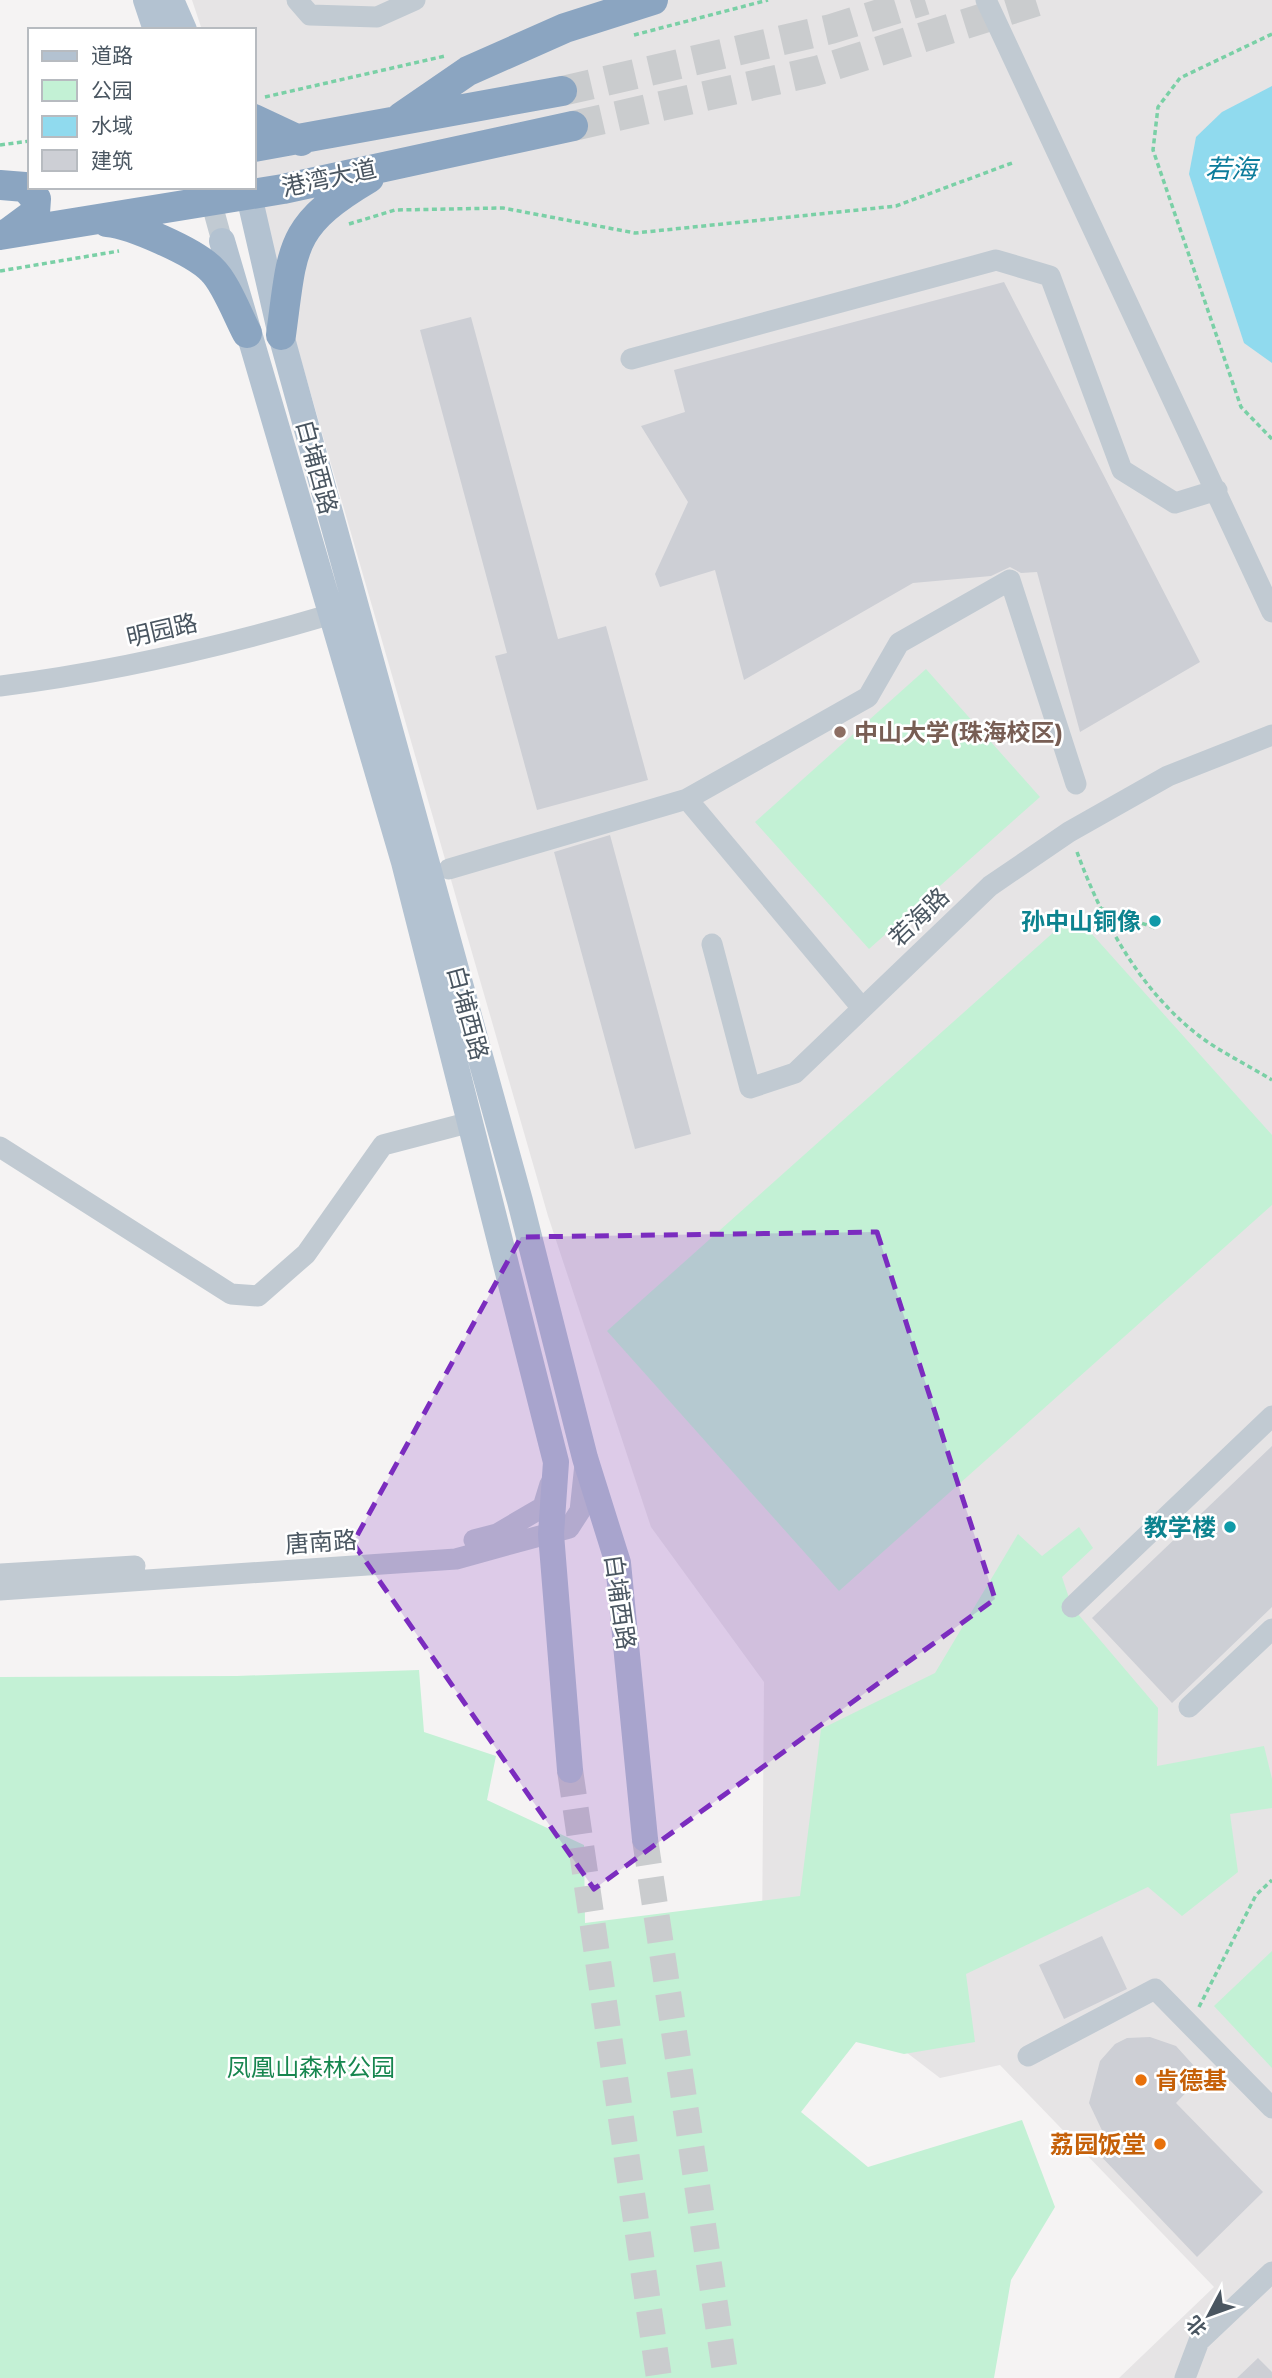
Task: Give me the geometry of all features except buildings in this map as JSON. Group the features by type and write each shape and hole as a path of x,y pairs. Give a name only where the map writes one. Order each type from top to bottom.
{"highway":[{"path":"390,124 468,71 565,28 653,0"},
{"name":"港湾大道","path":"256,148 562,91"},
{"path":"256,120 301,141"},
{"name":"港湾大道","path":"4,234 86,221 209,194 248,191 394,164 573,125"},
{"path":"281,335 289,274 296,243 303,229 334,199 394,164"},
{"path":"0,184 28,179"},
{"path":"0,184 25,187 36,199 35,213 4,234"},
{"path":"86,221 120,223 163,240 213,270 247,333"}],"main road":[{"path":"146,0 155,28"},
{"path":"171,0 183,28"},
{"name":"白埔西路","path":"248,191 281,335 520,1201 585,1458 618,1563 645,1839"},
{"name":"白埔西路","path":"222,240 247,333 404,862 556,1462 551,1534 570,1770"}],"street":[{"path":"297,0 310,15 377,17 415,0"},
{"path":"986,0 1201,454 1272,612"},
{"path":"209,194 222,240"},
{"path":"631,359 996,260 1050,276 1122,470 1175,503 1217,490"},
{"path":"449,869 687,799 868,696 899,643 1010,580 1076,784"},
{"name":"明园路","path":"0,686 122,666 262,635 332,614"},
{"name":"若海路","path":"712,944 750,1088 794,1073 990,886 1069,832 1168,776 1272,735"},
{"path":"687,799 862,1008"},
{"path":"0,1147 231,1294 258,1296 306,1254 383,1145 471,1122"},
{"path":"1072,1607 1272,1416"},
{"name":"唐南路","path":"0,1590 456,1559 569,1528 580,1511 585,1458"},
{"name":"唐南路","path":"0,1574 440,1549 497,1534 542,1507 556,1462"},
{"path":"1189,1707 1272,1629"},
{"path":"1028,2056 1155,1989 1272,2108"},
{"path":"1183,2377 1199,2341 1272,2272"}],"path":[{"path":"1272,33 1180,78 1158,107 1153,150 1241,407 1272,439"},
{"path":"0,145 28,141"},
{"path":"344,227 355,220 395,210 503,208 635,233 896,205 1012,163"},
{"path":"0,271 131,249"},
{"path":"1069,832 1114,938 1166,1007 1199,1036 1272,1080"},
{"path":"1100,908 1158,929"},
{"path":"1190,2024 1255,1895 1272,1880"}],"highlighted area":[{"path":"877,1232 995,1599 594,1889 353,1543 521,1237"}],"shaded area":[{"name":"中山大学(珠海校区)","path":"192,0 1272,0 1272,2378 1119,2378 1214,2287 1000,2065 940,2078 762,1942 764,1682 651,1527 548,1216 269,249 254,189 256,28 201,28"}],"green space":[{"path":"926,669 1040,797 869,949 755,822"},
{"path":"1074,914 1272,1135 1272,1205 839,1591 607,1331"},
{"name":"凤凰山森林公园","path":"1079,1527 1093,1548 1062,1577 1072,1607 1158,1708 1157,1766 1264,1746 1272,1779 1272,1808 1230,1814 1238,1872 1182,1916 1148,1887 966,1974 975,2042 904,2054 856,2042 801,2112 868,2167 1022,2120 1055,2207 1011,2280 994,2378 0,2378 0,1677 237,1676 419,1670 424,1732 496,1756 487,1800 584,1845 585,1923 800,1896 821,1729 935,1673 1018,1534 1042,1556"},
{"path":"1272,1951 1272,2068 1214,2006"}],"water":[{"name":"若海","path":"1272,86 1272,363 1244,343 1189,174 1196,137 1222,112"}],"tunnel":[{"path":"562,91 831,29 925,0"},
{"path":"573,126 816,71 1041,0"},
{"path":"570,1770 659,2378"},
{"path":"645,1839 726,2378"}],"place":[{"name":"中山大学(珠海校区)","path":"840,732"},
{"name":"孙中山铜像","path":"1155,921"},
{"name":"教学楼","path":"1230,1527"},
{"name":"肯德基","path":"1141,2080"},
{"name":"荔园饭堂","path":"1160,2144"}]}
